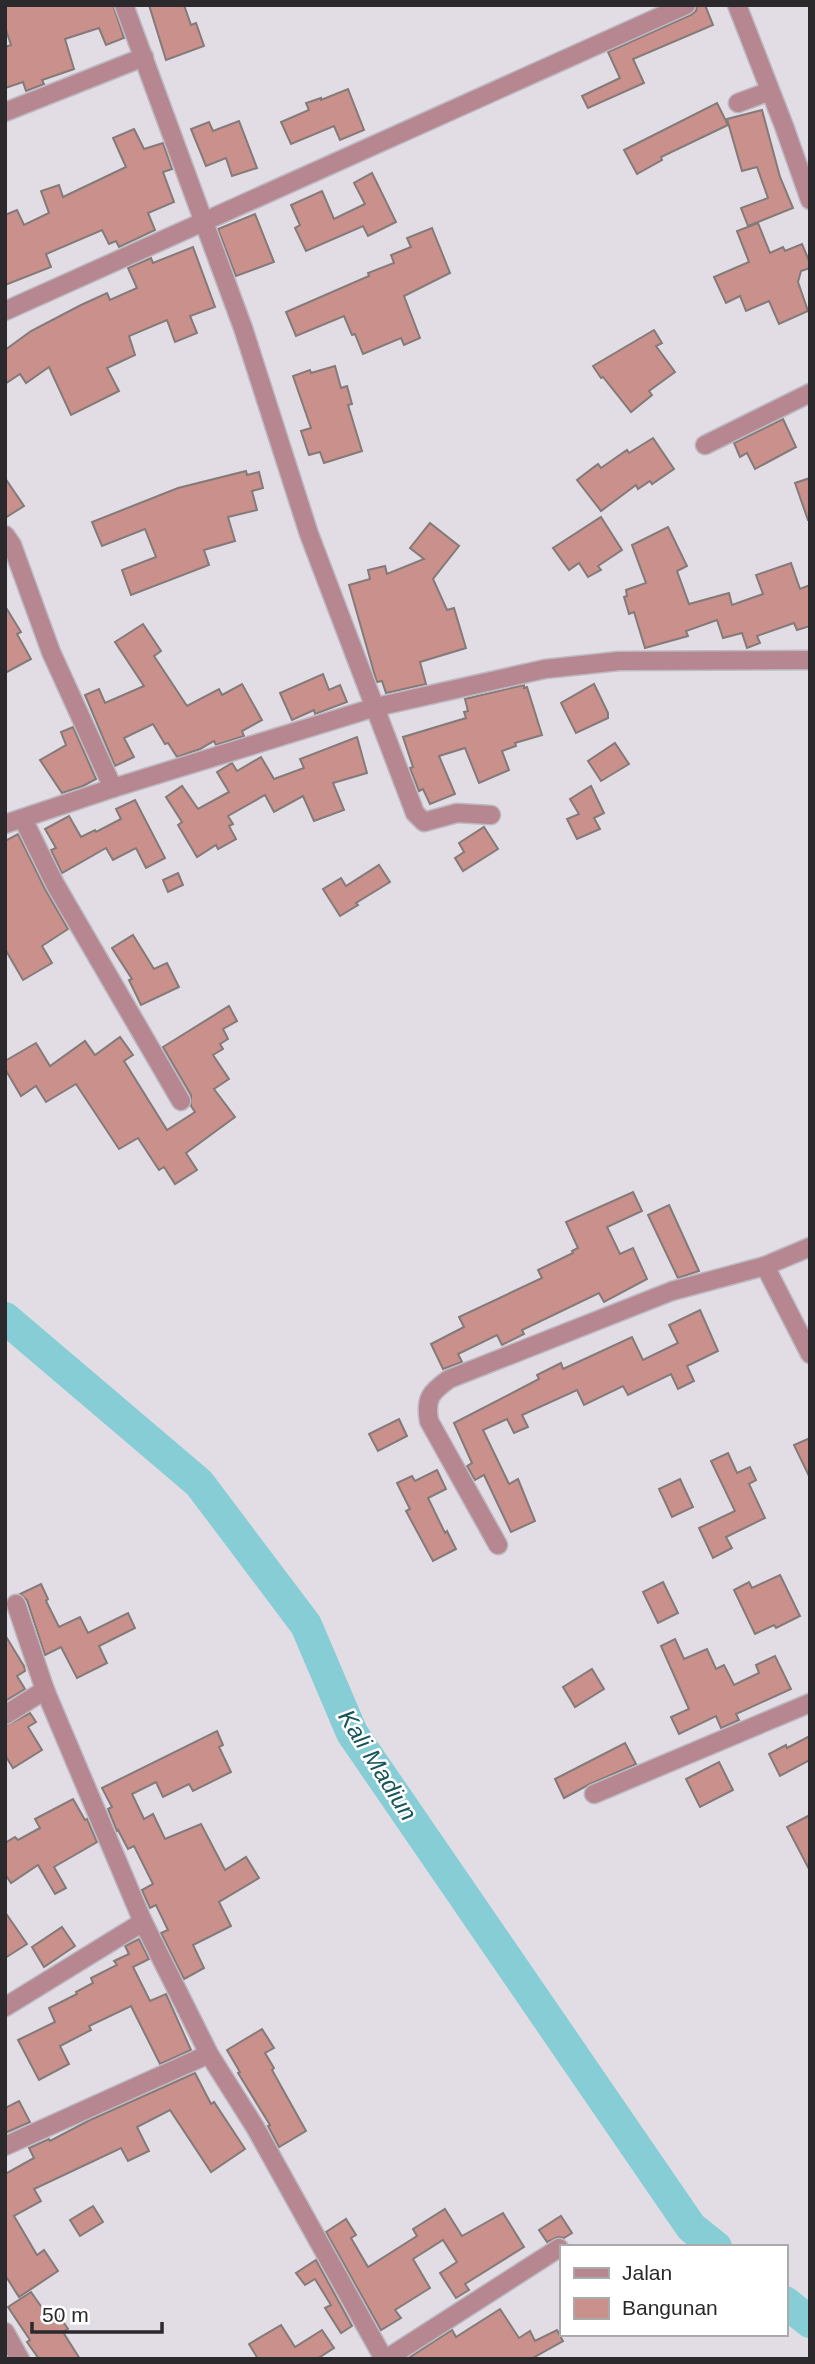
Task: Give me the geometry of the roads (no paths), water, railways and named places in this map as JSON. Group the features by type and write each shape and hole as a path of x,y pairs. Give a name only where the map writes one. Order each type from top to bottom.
{"street":[{"path":"124,5 243,328 309,534 415,813 419,820 424,822 457,813 491,815"},
{"path":"5,311 686,5"},
{"path":"737,5 810,200"},
{"path":"5,112 144,57"},
{"path":"738,103 770,91"},
{"path":"705,444 810,393"},
{"path":"5,536 12,545 51,652 113,788"},
{"path":"181,1101 55,884 14,822 113,788 376,707 545,668 619,661 810,660"},
{"path":"498,1545 429,1422 428,1398 438,1387 449,1379 672,1291 765,1266 810,1247"},
{"path":"765,1266 810,1354"},
{"path":"16,1604 45,1690 143,1922 209,2053 255,2127 385,2359 559,2248"},
{"path":"5,1716 45,1690"},
{"path":"594,1794 810,1703"},
{"path":"5,2007 143,1922"},
{"path":"5,2146 209,2053"},
{"path":"5,2332 20,2359"}],"waterway":[{"name":"Kali Madiun","path":"5,1318 199,1483 306,1625 352,1733 691,2227 714,2245"},
{"name":"Kali Madiun","path":"787,2304 810,2322"}]}
